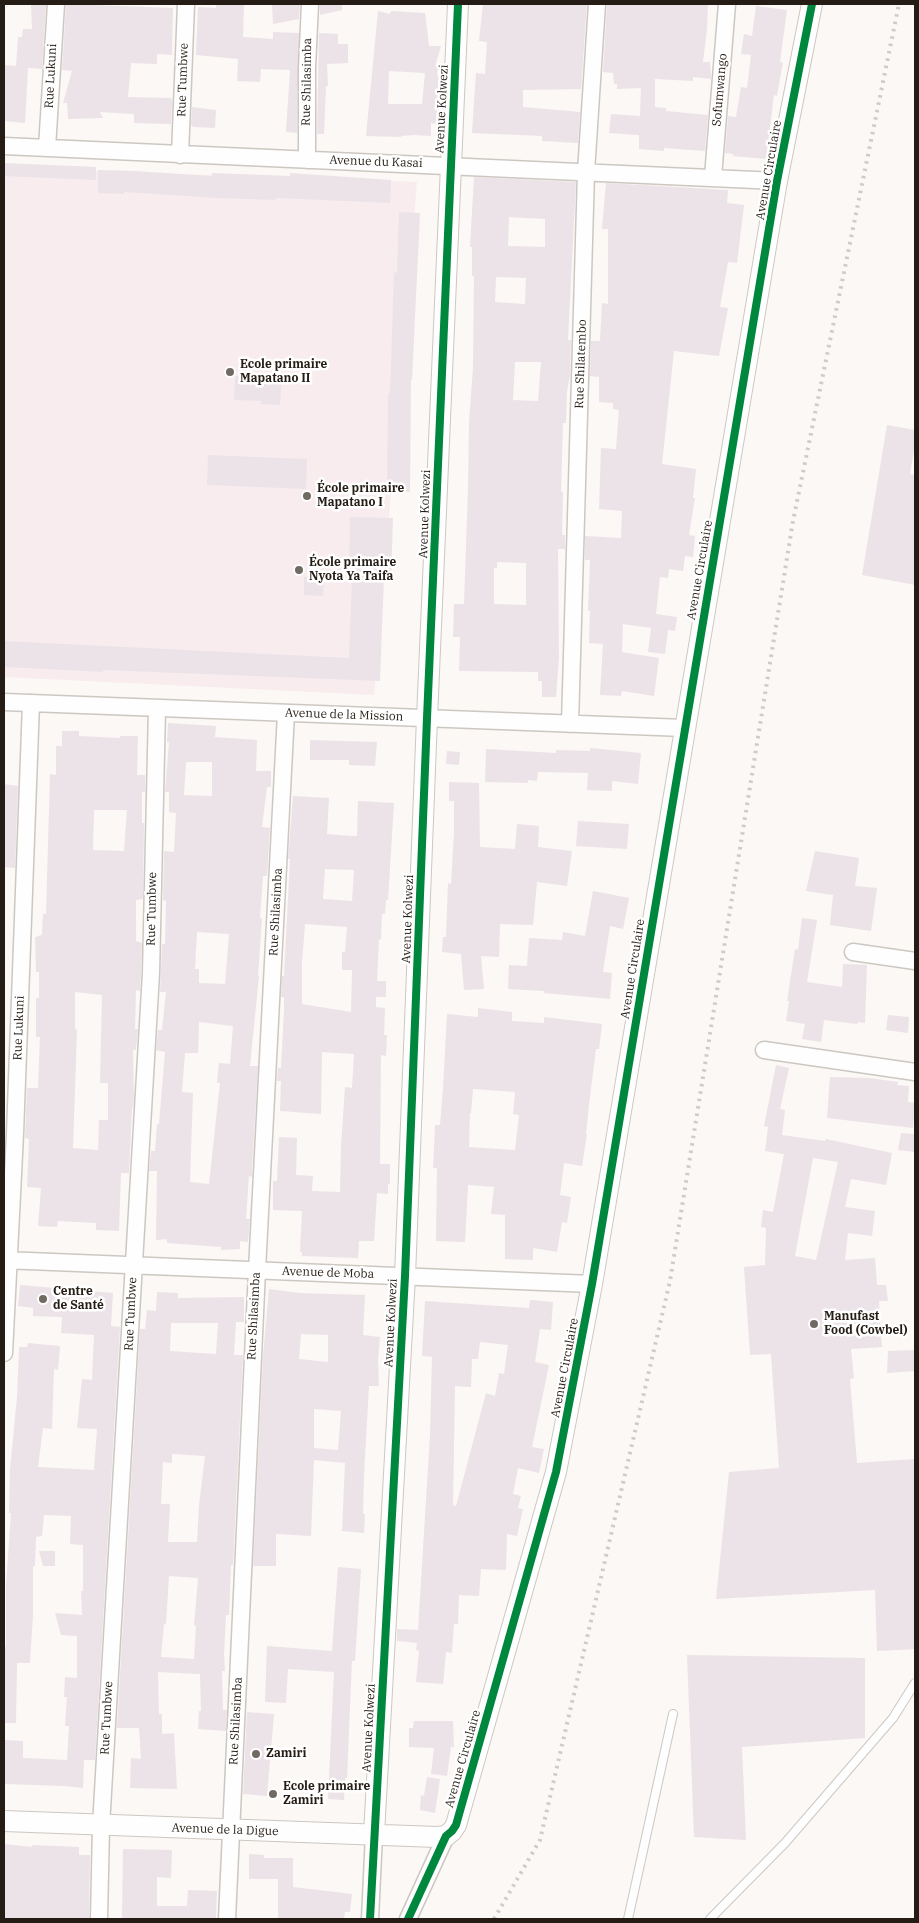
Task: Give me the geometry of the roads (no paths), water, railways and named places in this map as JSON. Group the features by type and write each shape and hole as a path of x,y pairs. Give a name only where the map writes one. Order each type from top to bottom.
{"street":[{"name":"Rue Lukuni","path":"47,148 56,4"},
{"name":"Rue Tumbwe","path":"180,155 186,4"},
{"name":"Rue Shilasimba","path":"307,160 310,4"},
{"name":"Avenue Kolwezi","path":"374,1834 405,1276 458,4"},
{"name":"Rue Shilatembo","path":"570,724 586,172 597,4"},
{"name":"Sofumwango","path":"713,177 727,4"},
{"name":"Avenue Circulaire","path":"408,1919 446,1836 456,1825 556,1472 592,1284 777,181 812,4"},
{"name":"Avenue du Kasai","path":"4,146 777,181"},
{"name":"Avenue de la Mission","path":"4,702 684,728"},
{"name":"Rue Lukuni","path":"4,1353 6,1260 15,1134 31,703"},
{"name":"Rue Tumbwe","path":"99,1919 101,1826 151,973 157,708"},
{"name":"Rue Shilasimba","path":"227,1919 256,1270 286,713"},
{"path":"853,952 915,961"},
{"path":"764,1050 915,1072"},
{"name":"Avenue de Moba","path":"6,1260 592,1284"},
{"name":"Avenue de la Digue","path":"4,1822 446,1836"},
{"path":"370,1919 374,1834"}],"lane":[{"path":"710,1919 785,1843 893,1718 915,1684"},
{"path":"628,1919 673,1714"}],"railway":[{"path":"494,1919 540,1840 670,1281 793,521 899,4"}],"place":[{"name":"Ecole primaire Mapatano II","path":"230,372"},
{"name":"École primaire Mapatano I","path":"307,496"},
{"name":"École primaire Nyota Ya Taifa","path":"299,570"},
{"name":"Centre de Santé","path":"43,1299"},
{"name":"Manufast Food (Cowbel)","path":"814,1324"},
{"name":"Zamiri","path":"256,1754"},
{"name":"Ecole primaire Zamiri","path":"273,1794"}]}
